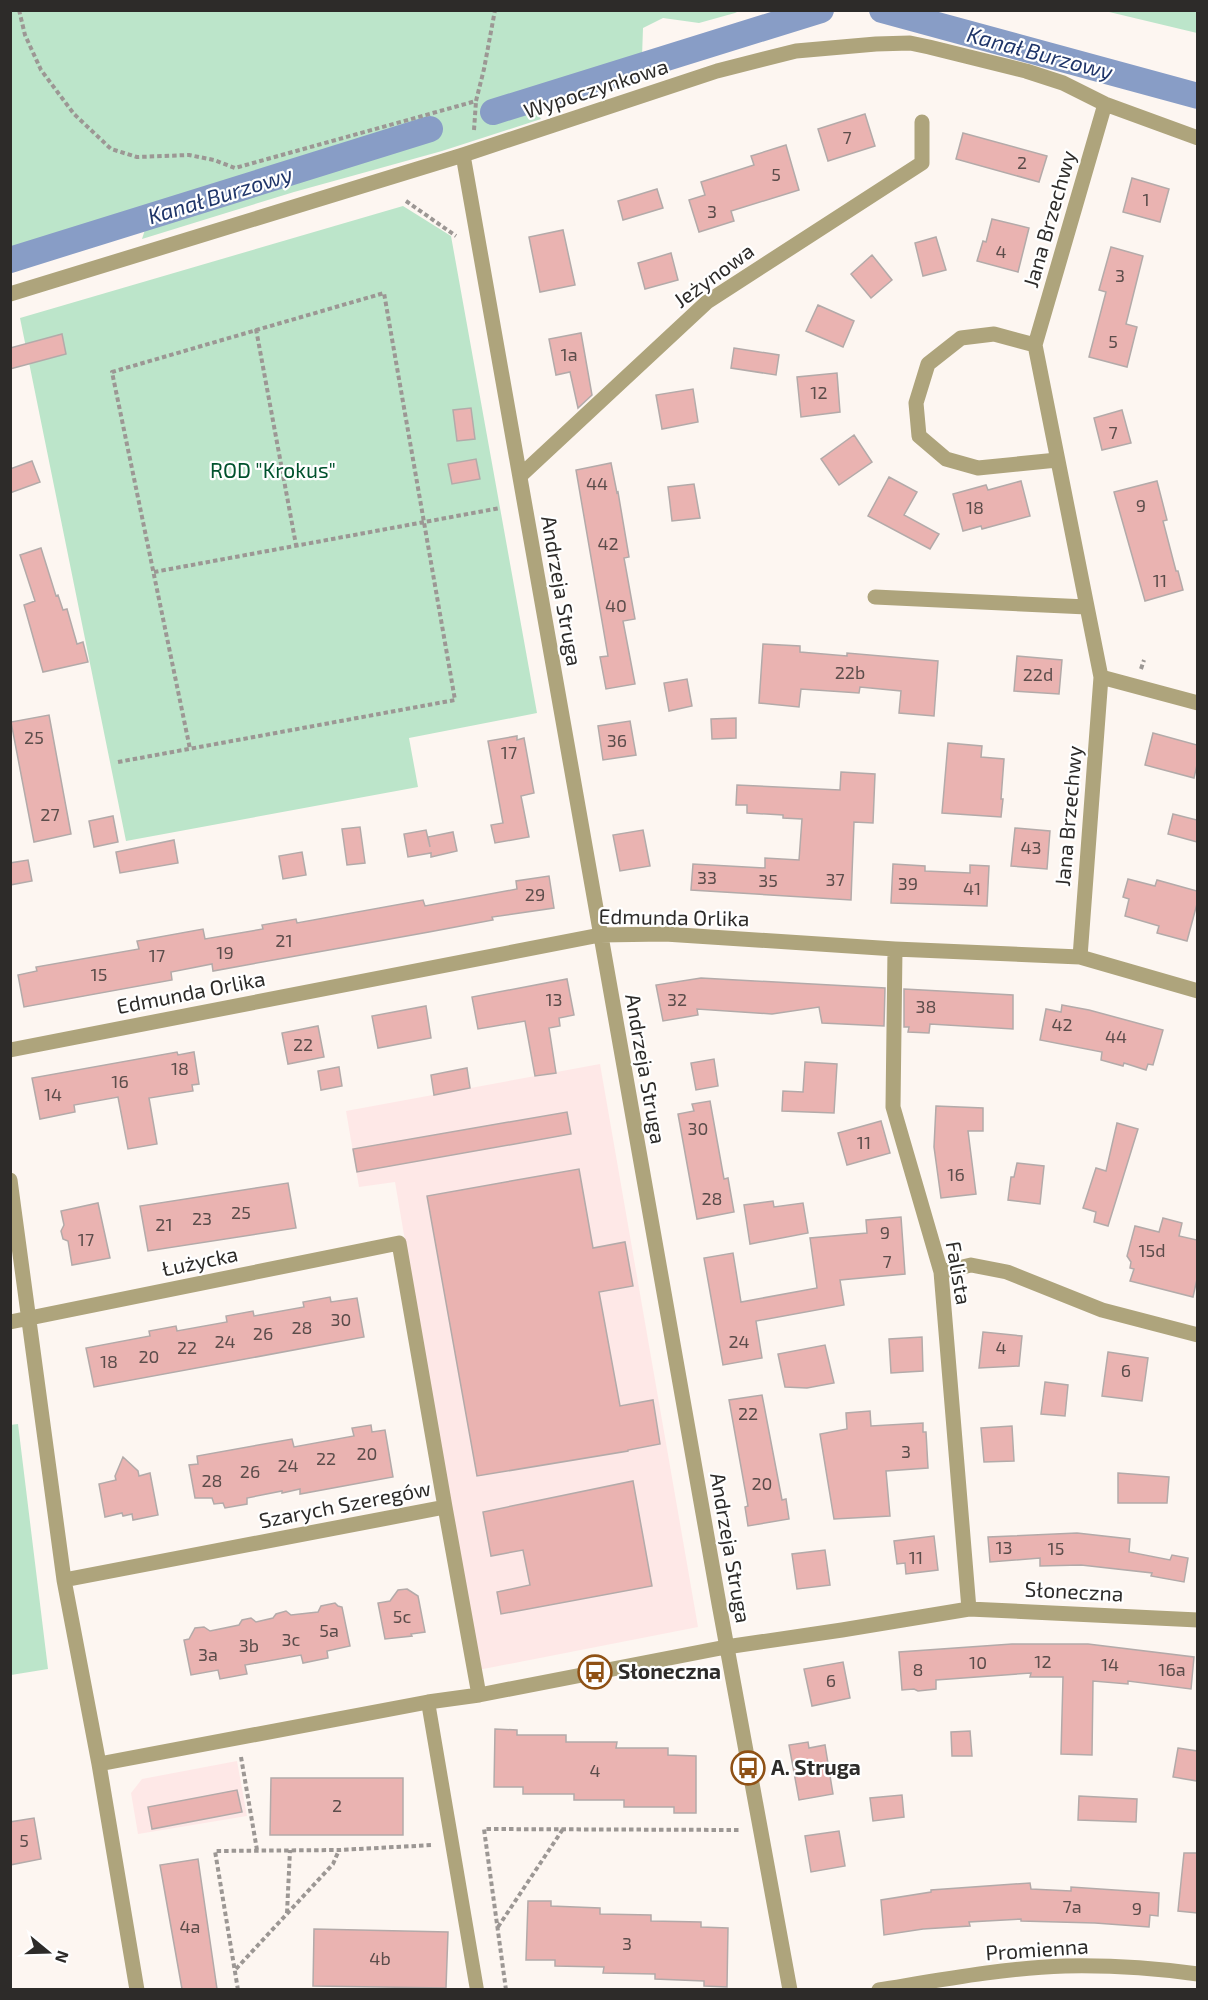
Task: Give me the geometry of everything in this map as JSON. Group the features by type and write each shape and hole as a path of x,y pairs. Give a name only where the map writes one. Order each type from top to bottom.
{"street":[{"name":"Wypoczynkowa","path":"10,294 468,154 738,65 796,51 910,43 1026,71 1063,83 1105,104 1197,138"},
{"name":"Jana Brzechwy","path":"1080,957 1101,677 1035,345 1105,104"},
{"name":"Jeżynowa","path":"520,476 707,303 922,164 922,122"},
{"name":"Andrzeja Struga","path":"468,154 520,476 600,935 726,1647 790,1989"},
{"path":"1035,345 994,334 961,338 952,344 928,364 916,403 919,436 946,459 978,468 1058,460"},
{"path":"875,597 1087,607"},
{"path":"1101,677 1197,703"},
{"name":"Edmunda Orlika","path":"10,1050 600,935 665,934 895,949 1080,957 1197,991"},
{"name":"Falista","path":"895,949 893,1107 941,1272 969,1609"},
{"path":"10,1180 64,1580 99,1764 137,1989"},
{"name":"Łużycka","path":"10,1322 399,1243 445,1507"},
{"path":"941,1272 971,1265 1007,1272 1102,1311 1197,1335"},
{"name":"Szarych Szeregów","path":"64,1580 445,1507 479,1695"},
{"name":"Słoneczna","path":"99,1764 428,1702 479,1695 726,1647 969,1609 1197,1620"},
{"name":"Promienna","path":"879,1989 965,1976 1064,1966 1153,1968 1197,1974"}],"lane":[{"path":"428,1702 477,1989"}],"path":[{"path":"19,10 25,35 40,70 74,114 111,149 137,157 189,155 214,160 235,168 476,101"},
{"path":"468,154 476,101 495,10"},
{"path":"406,201 456,235 458,247"},
{"path":"118,762 190,749 455,700 384,293 112,372 190,749"},
{"path":"256,329 296,545"},
{"path":"154,572 500,508"},
{"path":"241,1756 257,1850"},
{"path":"506,1989 484,1829 739,1830"},
{"path":"498,1928 563,1829"},
{"path":"238,1989 215,1851 339,1850 452,1844"},
{"path":"286,1914 290,1850"},
{"path":"235,1970 333,1864 339,1850"}],"shaded area":[{"path":"600,1064 698,1627 478,1670 395,1182 359,1187 346,1111"},
{"path":"237,1761 247,1816 138,1834 131,1793 142,1779"}],"green space":[{"path":"10,11 739,11 699,23 663,18 643,28 642,57 525,96 541,119 442,151 294,192 142,239 153,205 126,227 11,265"},
{"path":"1105,11 1197,11 1197,33"},
{"name":"ROD \"Krokus\"","path":"403,206 451,236 537,713 409,738 418,787 126,841 20,318"},
{"path":"18,1424 48,1669 11,1675 10,1425"}],"building":[{"path":"865,114 875,146 828,161 818,129"},
{"path":"963,133 1047,156 1039,182 956,159"},
{"path":"786,145 799,190 731,211 734,221 699,232 689,200 705,195 701,182 754,165 751,156"},
{"path":"1132,178 1169,189 1160,222 1123,212"},
{"path":"657,189 663,208 623,220 618,201"},
{"path":"992,219 1029,228 1018,272 977,261 983,241 986,242"},
{"path":"563,230 575,285 540,292 529,237"},
{"path":"936,237 946,270 923,276 915,243"},
{"path":"1111,247 1143,256 1126,324 1137,327 1127,367 1089,357 1106,292 1099,290"},
{"path":"671,253 678,280 645,289 638,263"},
{"path":"872,255 892,280 871,298 851,274"},
{"path":"818,305 854,321 843,347 806,331"},
{"path":"581,333 592,395 578,408 570,372 556,375 549,339"},
{"path":"62,334 66,354 10,369 10,348"},
{"path":"734,348 779,355 776,375 731,368"},
{"path":"837,373 840,412 801,417 797,377"},
{"path":"693,389 698,422 662,429 656,395"},
{"path":"471,408 475,439 457,441 453,410"},
{"path":"1122,410 1131,443 1102,450 1094,418"},
{"path":"854,435 872,462 839,485 821,459"},
{"path":"476,459 480,479 452,484 448,464"},
{"path":"32,461 40,482 10,493 10,469"},
{"path":"611,463 629,557 624,558 635,619 623,621 635,684 606,689 600,657 608,656 576,470"},
{"path":"889,477 917,492 904,515 939,534 930,549 868,516"},
{"path":"1021,481 1030,516 982,529 981,526 963,531 953,494 986,485 988,490"},
{"path":"1157,481 1167,520 1163,521 1183,590 1145,601 1114,492"},
{"path":"694,484 700,518 672,521 668,487"},
{"path":"41,548 56,596 58,595 63,610 67,609 77,644 83,642 88,662 43,672 24,605 35,601 20,555"},
{"path":"763,644 800,646 800,652 847,656 847,653 938,661 934,716 899,713 901,691 860,687 859,693 801,689 799,707 759,703"},
{"path":"1017,656 1062,660 1059,694 1014,691"},
{"path":"687,679 692,706 669,711 664,683"},
{"path":"49,715 71,834 34,842 11,722"},
{"path":"736,718 736,738 712,739 711,719"},
{"path":"630,721 636,755 603,760 598,726"},
{"path":"1153,733 1197,745 1197,765 1194,778 1145,765"},
{"path":"517,736 517,740 524,738 534,793 521,796 529,837 495,843 491,825 503,823 488,741"},
{"path":"948,743 982,746 981,757 1004,759 1001,817 942,813"},
{"path":"841,772 875,774 873,823 854,822 851,900 691,890 693,864 765,868 765,858 799,860 802,819 783,818 783,815 747,813 747,805 736,805 737,785 840,790"},
{"path":"1173,814 1197,820 1197,842 1168,834"},
{"path":"113,816 118,842 94,847 89,821"},
{"path":"360,827 365,863 347,865 342,829"},
{"path":"1015,828 1050,831 1047,869 1011,866"},
{"path":"426,830 430,847 428,837 453,832 457,851 431,857 431,853 408,857 404,834"},
{"path":"643,830 650,866 620,871 613,835"},
{"path":"174,840 178,863 120,873 116,852"},
{"path":"302,852 306,875 283,879 279,856"},
{"path":"28,860 32,881 10,885 10,863"},
{"path":"893,864 925,866 925,871 970,873 970,865 989,866 987,906 891,903"},
{"path":"549,876 554,908 492,917 493,920 213,971 212,964 171,972 172,980 24,1007 18,975 37,971 36,967 139,949 137,941 203,929 205,939 263,929 262,925 296,919 297,923 423,900 425,906 517,889 516,881"},
{"path":"1128,879 1155,886 1157,880 1197,891 1197,904 1187,941 1157,933 1159,926 1125,916 1129,899 1123,897"},
{"path":"701,978 885,988 884,1026 822,1023 819,1007 772,1014 697,1009 698,1015 663,1021 656,985"},
{"path":"567,979 574,1015 559,1018 560,1026 549,1028 556,1073 535,1076 525,1021 478,1029 472,997"},
{"path":"904,989 1013,995 1013,1029 930,1024 929,1033 908,1032 909,1027 904,1027"},
{"path":"1062,1005 1163,1030 1153,1065 1148,1064 1146,1070 1124,1063 1123,1066 1101,1060 1102,1052 1040,1040 1046,1009 1061,1012"},
{"path":"426,1006 431,1038 378,1048 372,1016"},
{"path":"318,1026 324,1057 288,1064 282,1033"},
{"path":"177,1052 178,1055 194,1052 199,1084 192,1085 193,1091 149,1098 157,1144 128,1149 118,1097 74,1105 75,1112 40,1119 32,1078"},
{"path":"714,1059 718,1086 696,1090 691,1063"},
{"path":"805,1062 837,1064 834,1113 782,1111 783,1091 803,1092"},
{"path":"339,1067 342,1086 321,1090 318,1071"},
{"path":"467,1068 470,1088 434,1095 431,1075"},
{"path":"710,1101 724,1179 728,1178 734,1212 697,1219 678,1114 694,1111 692,1104"},
{"path":"936,1106 983,1108 983,1131 968,1131 976,1194 941,1198 934,1147"},
{"path":"567,1112 571,1134 357,1172 353,1149"},
{"path":"881,1121 890,1153 847,1165 838,1133"},
{"path":"1117,1123 1138,1129 1108,1226 1094,1222 1096,1212 1083,1208 1096,1168 1106,1171"},
{"path":"1017,1163 1044,1166 1040,1204 1008,1200 1011,1177 1014,1177"},
{"path":"579,1169 593,1248 625,1242 633,1286 599,1292 620,1406 653,1400 660,1444 477,1476 427,1196"},
{"path":"288,1183 296,1228 148,1251 140,1206"},
{"path":"773,1201 774,1207 803,1203 808,1233 750,1244 744,1205"},
{"path":"98,1203 110,1258 72,1265 68,1241 63,1239 61,1231 64,1225 61,1211"},
{"path":"901,1217 905,1274 840,1280 844,1305 756,1321 762,1358 723,1365 704,1258 733,1253 741,1302 817,1288 810,1238 867,1233 866,1220"},
{"path":"1163,1218 1182,1223 1179,1236 1197,1240 1197,1279 1193,1297 1130,1281 1134,1269 1130,1268 1131,1262 1127,1256 1135,1226 1159,1232"},
{"path":"330,1297 331,1302 357,1298 364,1337 94,1387 86,1348 150,1336 149,1331 176,1326 177,1331 227,1322 226,1316 253,1311 254,1316 304,1307 303,1302"},
{"path":"983,1332 1022,1336 1019,1366 979,1368"},
{"path":"922,1337 923,1371 891,1373 889,1339"},
{"path":"825,1345 834,1383 807,1388 785,1387 778,1354"},
{"path":"1108,1352 1148,1358 1142,1401 1102,1396"},
{"path":"1045,1382 1068,1385 1065,1416 1041,1414"},
{"path":"762,1395 782,1500 786,1499 789,1519 748,1526 745,1507 748,1506 729,1400"},
{"path":"870,1411 871,1426 923,1423 923,1432 926,1432 928,1468 886,1471 890,1516 834,1519 820,1434 847,1429 846,1413"},
{"path":"371,1425 372,1432 385,1430 393,1477 300,1494 300,1489 282,1493 282,1491 247,1498 247,1504 225,1508 223,1503 214,1504 212,1498 195,1498 189,1465 198,1464 197,1456 292,1439 294,1447 354,1436 352,1428"},
{"path":"1012,1426 1014,1461 984,1462 981,1428"},
{"path":"123,1457 138,1471 139,1476 150,1473 158,1515 133,1520 132,1514 123,1516 122,1513 105,1517 99,1484 116,1480 115,1476"},
{"path":"1118,1473 1169,1477 1167,1503 1118,1503"},
{"path":"633,1481 652,1586 501,1614 497,1592 530,1585 523,1550 491,1556 483,1512"},
{"path":"1077,1533 1130,1539 1129,1552 1170,1560 1172,1555 1188,1558 1184,1582 1151,1576 1152,1573 1081,1565 1040,1566 1040,1558 990,1562 988,1537"},
{"path":"934,1536 938,1570 906,1574 905,1563 897,1564 894,1541"},
{"path":"825,1550 830,1585 797,1589 792,1554"},
{"path":"407,1589 418,1596 425,1632 385,1639 378,1603 390,1601 398,1590"},
{"path":"335,1603 342,1607 350,1646 327,1651 328,1658 303,1663 301,1655 245,1665 247,1674 220,1679 218,1670 191,1675 184,1640 189,1639 195,1628 204,1627 210,1631 239,1625 242,1620 251,1618 256,1622 273,1618 276,1614 286,1611 291,1615 318,1612 321,1606"},
{"path":"1012,1644 1088,1644 1194,1657 1191,1689 1128,1681 1128,1684 1093,1681 1092,1755 1061,1754 1063,1677 1030,1677 1031,1673 936,1680 936,1689 902,1690 899,1652"},
{"path":"843,1662 850,1698 812,1706 804,1669"},
{"path":"495,1729 517,1730 517,1735 566,1735 566,1742 617,1742 616,1748 668,1748 668,1755 696,1756 696,1813 674,1813 674,1807 624,1807 624,1800 574,1800 574,1794 523,1794 523,1787 494,1787"},
{"path":"970,1731 972,1756 952,1756 951,1732"},
{"path":"808,1742 809,1748 825,1745 833,1794 799,1800 789,1745"},
{"path":"1178,1748 1197,1751 1197,1781 1173,1777"},
{"path":"271,1778 403,1778 403,1835 270,1835"},
{"path":"237,1790 242,1812 152,1829 148,1807"},
{"path":"902,1795 904,1817 873,1821 870,1798"},
{"path":"1079,1796 1137,1799 1136,1822 1078,1820"},
{"path":"34,1818 41,1859 10,1865 10,1822"},
{"path":"839,1831 845,1866 811,1872 805,1836"},
{"path":"1184,1853 1197,1853 1197,1913 1178,1911"},
{"path":"198,1859 217,1989 182,1989 160,1865"},
{"path":"1030,1883 1031,1889 1071,1891 1071,1887 1159,1893 1158,1916 1150,1915 1149,1927 1021,1921 1021,1919 969,1922 970,1926 923,1929 884,1935 881,1900 931,1892 931,1890"},
{"path":"528,1901 551,1901 551,1906 600,1908 600,1914 651,1915 651,1921 701,1922 701,1927 728,1928 727,1987 704,1986 704,1981 655,1979 655,1974 603,1973 604,1967 555,1966 555,1960 526,1960"},
{"path":"314,1929 448,1932 446,1988 313,1986"}],"waterway":[{"name":"Kanał Burzowy","path":"493,112 821,10"},
{"name":"Kanał Burzowy","path":"882,10 1198,96"},
{"name":"Kanał Burzowy","path":"10,260 430,129"}],"place":[{"name":"Słoneczna","path":"595,1672"},
{"name":"A. Struga","path":"748,1768"}]}
